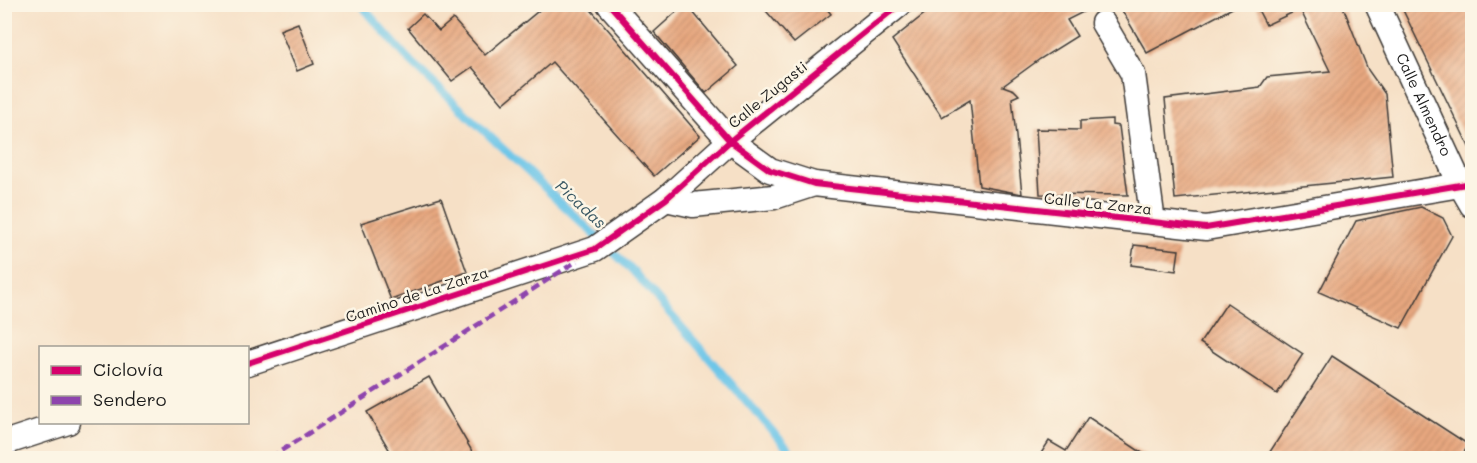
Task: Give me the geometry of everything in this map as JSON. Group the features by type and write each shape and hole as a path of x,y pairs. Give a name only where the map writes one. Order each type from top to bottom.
{"street":[{"name":"Calle La Zarza","path":"609,4 730,141 770,170 814,184 1206,228 1469,191"},
{"name":"Calle Zugasti","path":"595,249 666,199 730,141 900,4"},
{"name":"Calle Almendro","path":"1377,4 1469,191"},
{"path":"1103,23 1133,74 1153,222"},
{"path":"666,199 693,205 774,197 814,184"},
{"name":"Camino de La Zarza","path":"249,363 595,249"},
{"path":"4,443 65,424"}],"building":[{"path":"541,4 586,4 700,136 654,176 552,62 503,104 472,67 452,81 408,28 423,14 439,31 453,19 485,55 543,7"},
{"path":"760,4 823,4 831,14 794,43"},
{"path":"937,4 1099,4 1067,20 1077,36 1003,86 1014,90 1019,95 1012,98 1022,194 979,186 970,100 942,117 892,40"},
{"path":"1099,4 1240,4 1147,53 1121,9"},
{"path":"1255,4 1342,4 1368,70 1385,94 1393,177 1175,199 1165,99 1260,87 1267,77 1330,71 1300,9 1266,25"},
{"path":"1400,4 1472,4 1472,71 1470,72 1472,78 1472,153"},
{"path":"684,5 687,5 738,66 706,93 654,32"},
{"path":"298,23 314,64 297,71 280,30"},
{"path":"1112,119 1112,125 1119,126 1128,195 1040,194 1036,129 1080,130 1080,121"},
{"path":"441,198 467,272 391,300 361,223"},
{"path":"1421,207 1443,218 1452,236 1401,328 1319,292 1356,221"},
{"path":"1134,245 1179,250 1176,271 1131,265"},
{"path":"1227,303 1303,354 1277,394 1200,343"},
{"path":"1332,356 1469,445 1460,458 1266,458"},
{"path":"429,377 476,458 394,458 367,412"},
{"path":"1088,417 1150,458 1038,458 1049,441 1066,451"}],"waterway":[{"name":"Picadas","path":"360,4 410,61 632,270 796,458"}],"marked path":[{"path":"270,458 577,261"}],"cycle path":[{"path":"609,4 730,141 770,170 814,184 1206,228 1472,183"},
{"path":"249,363 595,249 666,199 730,141 900,4"}]}
